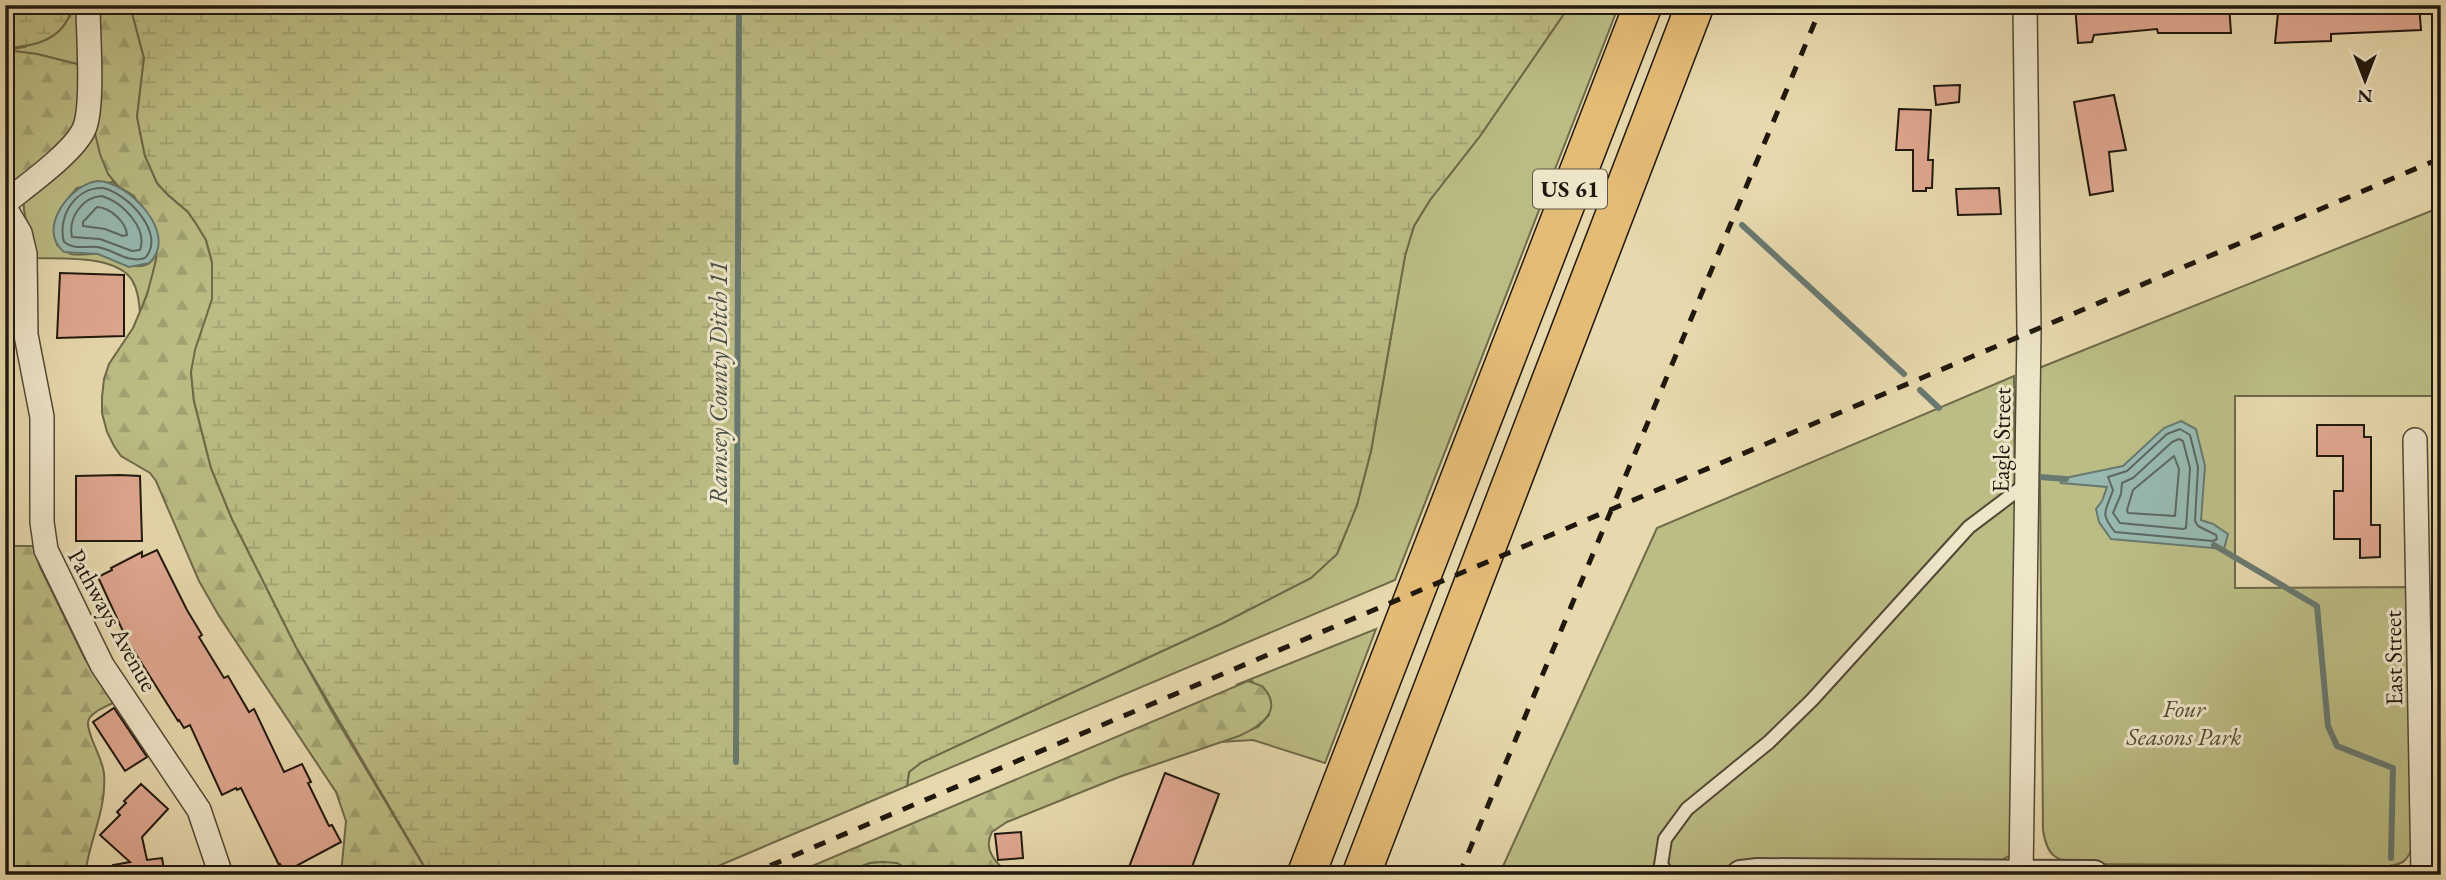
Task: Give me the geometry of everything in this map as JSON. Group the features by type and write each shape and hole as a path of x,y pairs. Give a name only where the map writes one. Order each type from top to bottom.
{"main road":[{"name":"US 61","path":"1306,875 1643,5"},
{"name":"US 61","path":"1361,875 1695,5"}],"street":[{"path":"5,205 68,149 83,131 89,109 88,5"},
{"name":"Eagle Street","path":"2021,874 2029,331 2025,5"},
{"name":"Pathways Avenue","path":"5,205 20,233 25,254 26,335 43,417 42,522 46,551 97,657 199,810 220,872"},
{"name":"East Street","path":"2415,440 2423,875"},
{"path":"1741,875 2094,875"}],"lane":[{"path":"1669,875 1661,865 1665,839 1687,809 1769,742 1812,700 1969,527 2027,484"}],"green space":[{"path":"5,5 72,5 64,26 48,39 27,46 5,48"},
{"path":"72,5 81,5 81,65 37,54 5,50 25,47 70,17"},
{"path":"95,5 130,5 144,58 137,117 145,156 157,183 188,212 197,225 206,240 212,262 212,299 191,372 194,401 211,468 232,519 296,647 429,875 341,875 346,821 336,792 219,616 199,581 156,481 150,473 121,456 107,432 102,413 104,379 109,364 133,328 147,295 158,239 134,196 118,186 108,174 100,154 93,125"},
{"path":"130,5 1570,5 1414,226 1405,256 1371,451 1357,505 1337,554 1311,578 1223,623 922,762 909,772 907,786 697,875 429,875 296,647 232,519 211,468 194,401 191,372 195,350 212,299 212,262 206,240 197,225 188,212 157,183 145,156 137,117 144,58"},
{"path":"1570,5 1619,5 1395,580 907,786 909,772 922,762 1223,623 1311,578 1337,554 1357,505 1371,451 1405,255 1414,226"},
{"path":"5,50 37,54 81,65 81,113 66,142 11,185 5,185"},
{"path":"93,125 113,180 118,186 112,182 77,188 59,214 57,245 71,254 99,254 132,266 148,264 158,248 153,277 140,313 132,280 114,266 88,260 37,258 26,220 24,198"},
{"name":"Four Seasons Park","path":"2441,207 2441,396 2235,396 2235,588 2413,587 2412,848 2408,856 2401,863 2389,866 2082,864 2059,859 2050,852 2043,830 2039,368"},
{"path":"2014,376 2017,842 2012,854 2000,861 1758,862 1720,867 1703,875 1499,875 1657,528"},
{"path":"5,546 33,546 40,567 85,659 113,703 94,713 88,722 103,768 104,787 85,875 5,875 5,731 11,702 5,659"},
{"path":"1376,629 1325,763 1253,740 1220,742 1258,727 1269,715 1252,681 1236,685"},
{"path":"1248,681 1262,686 1271,703 1267,716 1255,727 1239,736 1119,777 1007,822 992,832 989,845 992,856 1010,875 917,875 908,869 883,862 870,863 839,875 791,875"},
{"path":"870,863 897,863 917,875 839,875"}],"water":[{"path":"97,181 110,183 123,190 147,212 155,225 158,238 157,251 149,263 129,267 98,254 64,252 56,243 55,220 60,209 77,191"},
{"path":"2181,421 2196,429 2205,466 2201,520 2228,534 2224,549 2111,539 2099,522 2096,509 2107,487 2061,483 2060,479 2123,466 2164,428"}],"building":[{"path":"2075,5 2229,5 2231,33 2158,33 2157,29 2094,35 2092,42 2078,43"},
{"path":"2302,5 2419,5 2421,30 2331,34 2331,41 2275,43 2278,13 2302,12"},
{"path":"1960,85 1959,102 1936,105 1934,86"},
{"path":"2114,95 2126,150 2109,152 2113,191 2090,195 2074,102"},
{"path":"1899,109 1931,110 1928,160 1933,160 1932,188 1926,188 1926,191 1913,191 1913,150 1896,150"},
{"path":"1999,188 2001,214 1958,215 1956,189"},
{"path":"60,273 124,275 124,336 57,338"},
{"path":"2317,425 2364,425 2364,437 2371,437 2371,525 2380,525 2380,557 2360,558 2360,539 2334,539 2334,491 2343,491 2343,456 2317,456"},
{"path":"76,476 140,476 142,541 76,541"},
{"path":"157,550 202,635 199,637 224,678 228,676 249,712 254,709 284,772 302,764 329,826 332,825 341,842 285,872 241,788 222,795 190,725 184,728 178,721 127,640 98,577 142,552 142,557"},
{"path":"114,708 147,757 125,771 93,722"},
{"path":"1165,773 1219,794 1189,875 1126,875"},
{"path":"141,784 168,809 142,837 147,860 162,858 165,875 113,875 113,865 130,862 100,835 120,815 117,812 126,803 124,801"},
{"path":"1021,832 1023,858 998,860 995,834"}],"waterway":[{"name":"Ramsey County Ditch 11","path":"736,762 739,5"},
{"path":"1742,225 1904,374"},
{"path":"1920,390 1939,408"},
{"path":"2040,477 2066,479"},
{"path":"2214,545 2317,606 2328,726 2337,746 2393,768 2391,858"}],"railway":[{"path":"1459,875 1822,5"},
{"path":"748,875 2441,158"}]}
